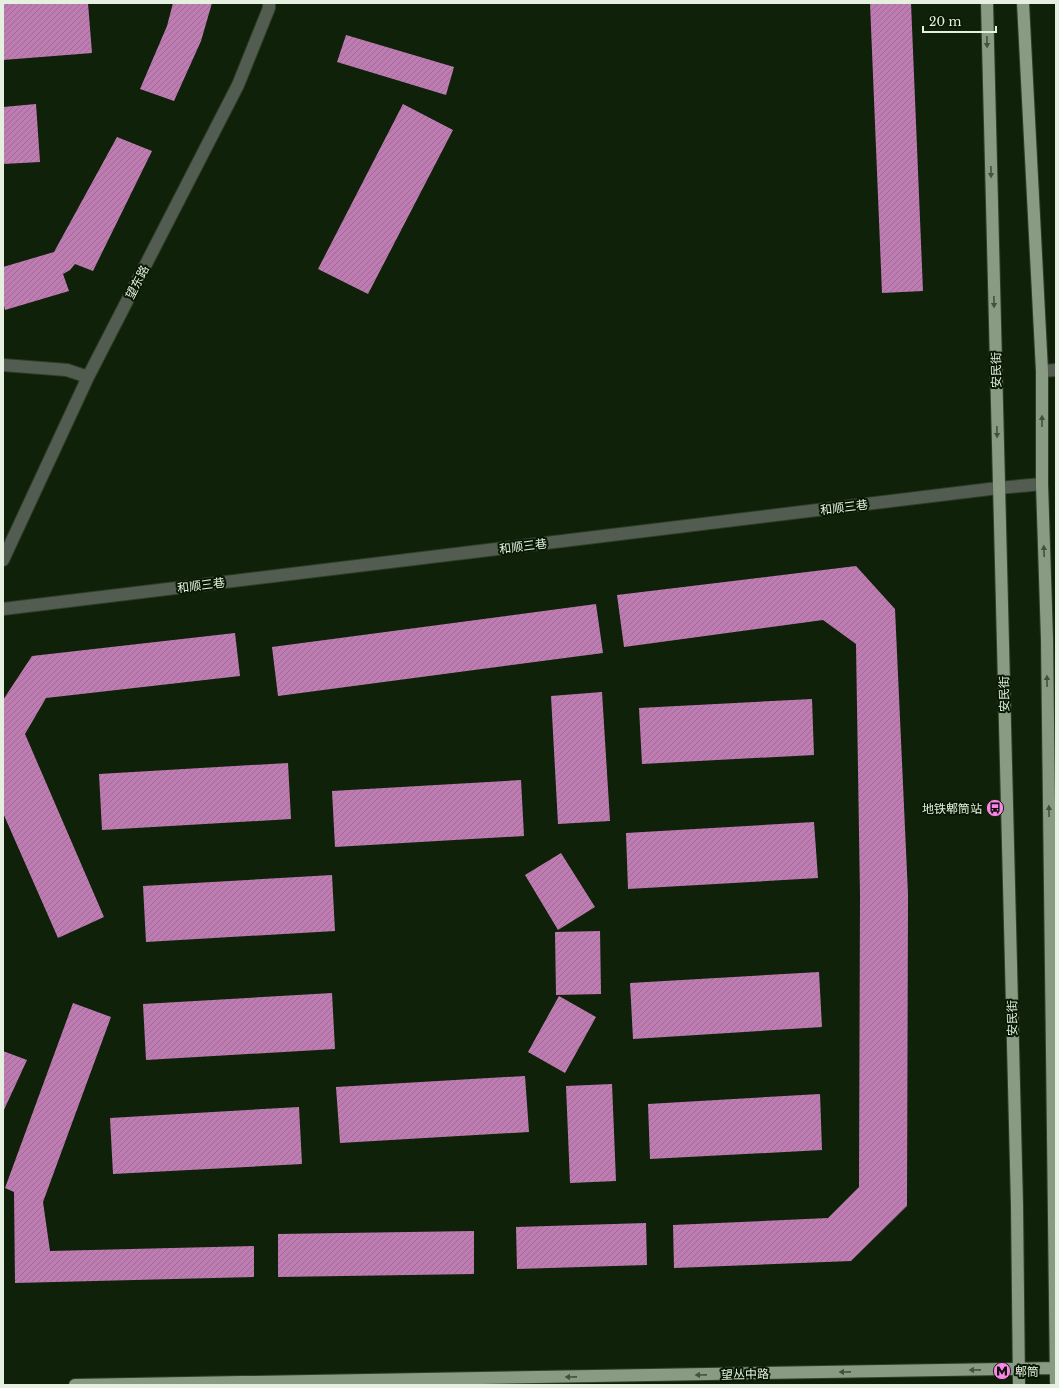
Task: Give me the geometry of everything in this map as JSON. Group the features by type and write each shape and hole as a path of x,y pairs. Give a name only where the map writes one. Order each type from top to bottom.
{"main road":[{"name":"安民街","path":"986,3 1016,1206 1019,1385"},
{"path":"1023,3 1042,371 1042,484 1051,639 1056,1382"},
{"name":"望丛中路","path":"75,1385 1056,1368"}],"street":[{"name":"望东路","path":"3,560 88,377 238,85 269,8 269,3"},
{"path":"3,365 67,370 88,377"},
{"path":"1042,371 1056,370"},
{"name":"和顺三巷","path":"3,609 998,488 1042,484"}],"building":[{"path":"3,3 88,3 92,53 3,60"},
{"path":"173,3 212,3 201,41 174,101 140,89 167,26"},
{"path":"870,3 911,3 923,291 882,293"},
{"path":"346,35 454,67 446,95 337,62"},
{"path":"36,104 40,162 3,164 3,107"},
{"path":"403,104 453,130 368,294 318,269"},
{"path":"117,137 152,151 93,271 75,264 70,270 63,274 69,291 5,310 3,302 3,267 54,252"},
{"path":"856,566 895,609 908,894 907,1206 851,1261 674,1268 673,1225 828,1218 859,1187 860,895 856,644 823,620 624,647 617,595"},
{"path":"596,604 603,653 278,696 272,647"},
{"path":"235,633 240,676 46,698 25,734 104,917 58,938 3,813 3,700 32,656"},
{"path":"602,692 610,821 558,824 551,696"},
{"path":"812,699 814,755 642,764 639,708"},
{"path":"288,763 291,819 102,830 99,774"},
{"path":"521,780 524,836 335,847 332,791"},
{"path":"814,822 818,878 628,889 626,833"},
{"path":"561,853 595,907 558,930 525,875"},
{"path":"332,875 335,931 146,942 143,886"},
{"path":"600,931 601,994 556,995 555,932"},
{"path":"819,972 822,1027 633,1039 630,983"},
{"path":"332,993 335,1049 146,1060 143,1004"},
{"path":"559,996 596,1017 565,1073 528,1052"},
{"path":"73,1003 111,1017 43,1202 50,1251 254,1246 254,1277 15,1283 14,1192 5,1188"},
{"path":"3,1051 27,1060 3,1112"},
{"path":"525,1076 529,1132 340,1143 336,1087"},
{"path":"612,1084 616,1181 570,1183 566,1086"},
{"path":"820,1094 822,1150 650,1159 648,1104"},
{"path":"299,1107 302,1164 113,1174 110,1118"},
{"path":"646,1223 647,1265 517,1269 516,1227"},
{"path":"474,1231 474,1274 278,1277 278,1234"}],"place":[{"name":"地铁郫筒站","path":"995,808"},
{"name":"郫筒","path":"1002,1371"}]}
